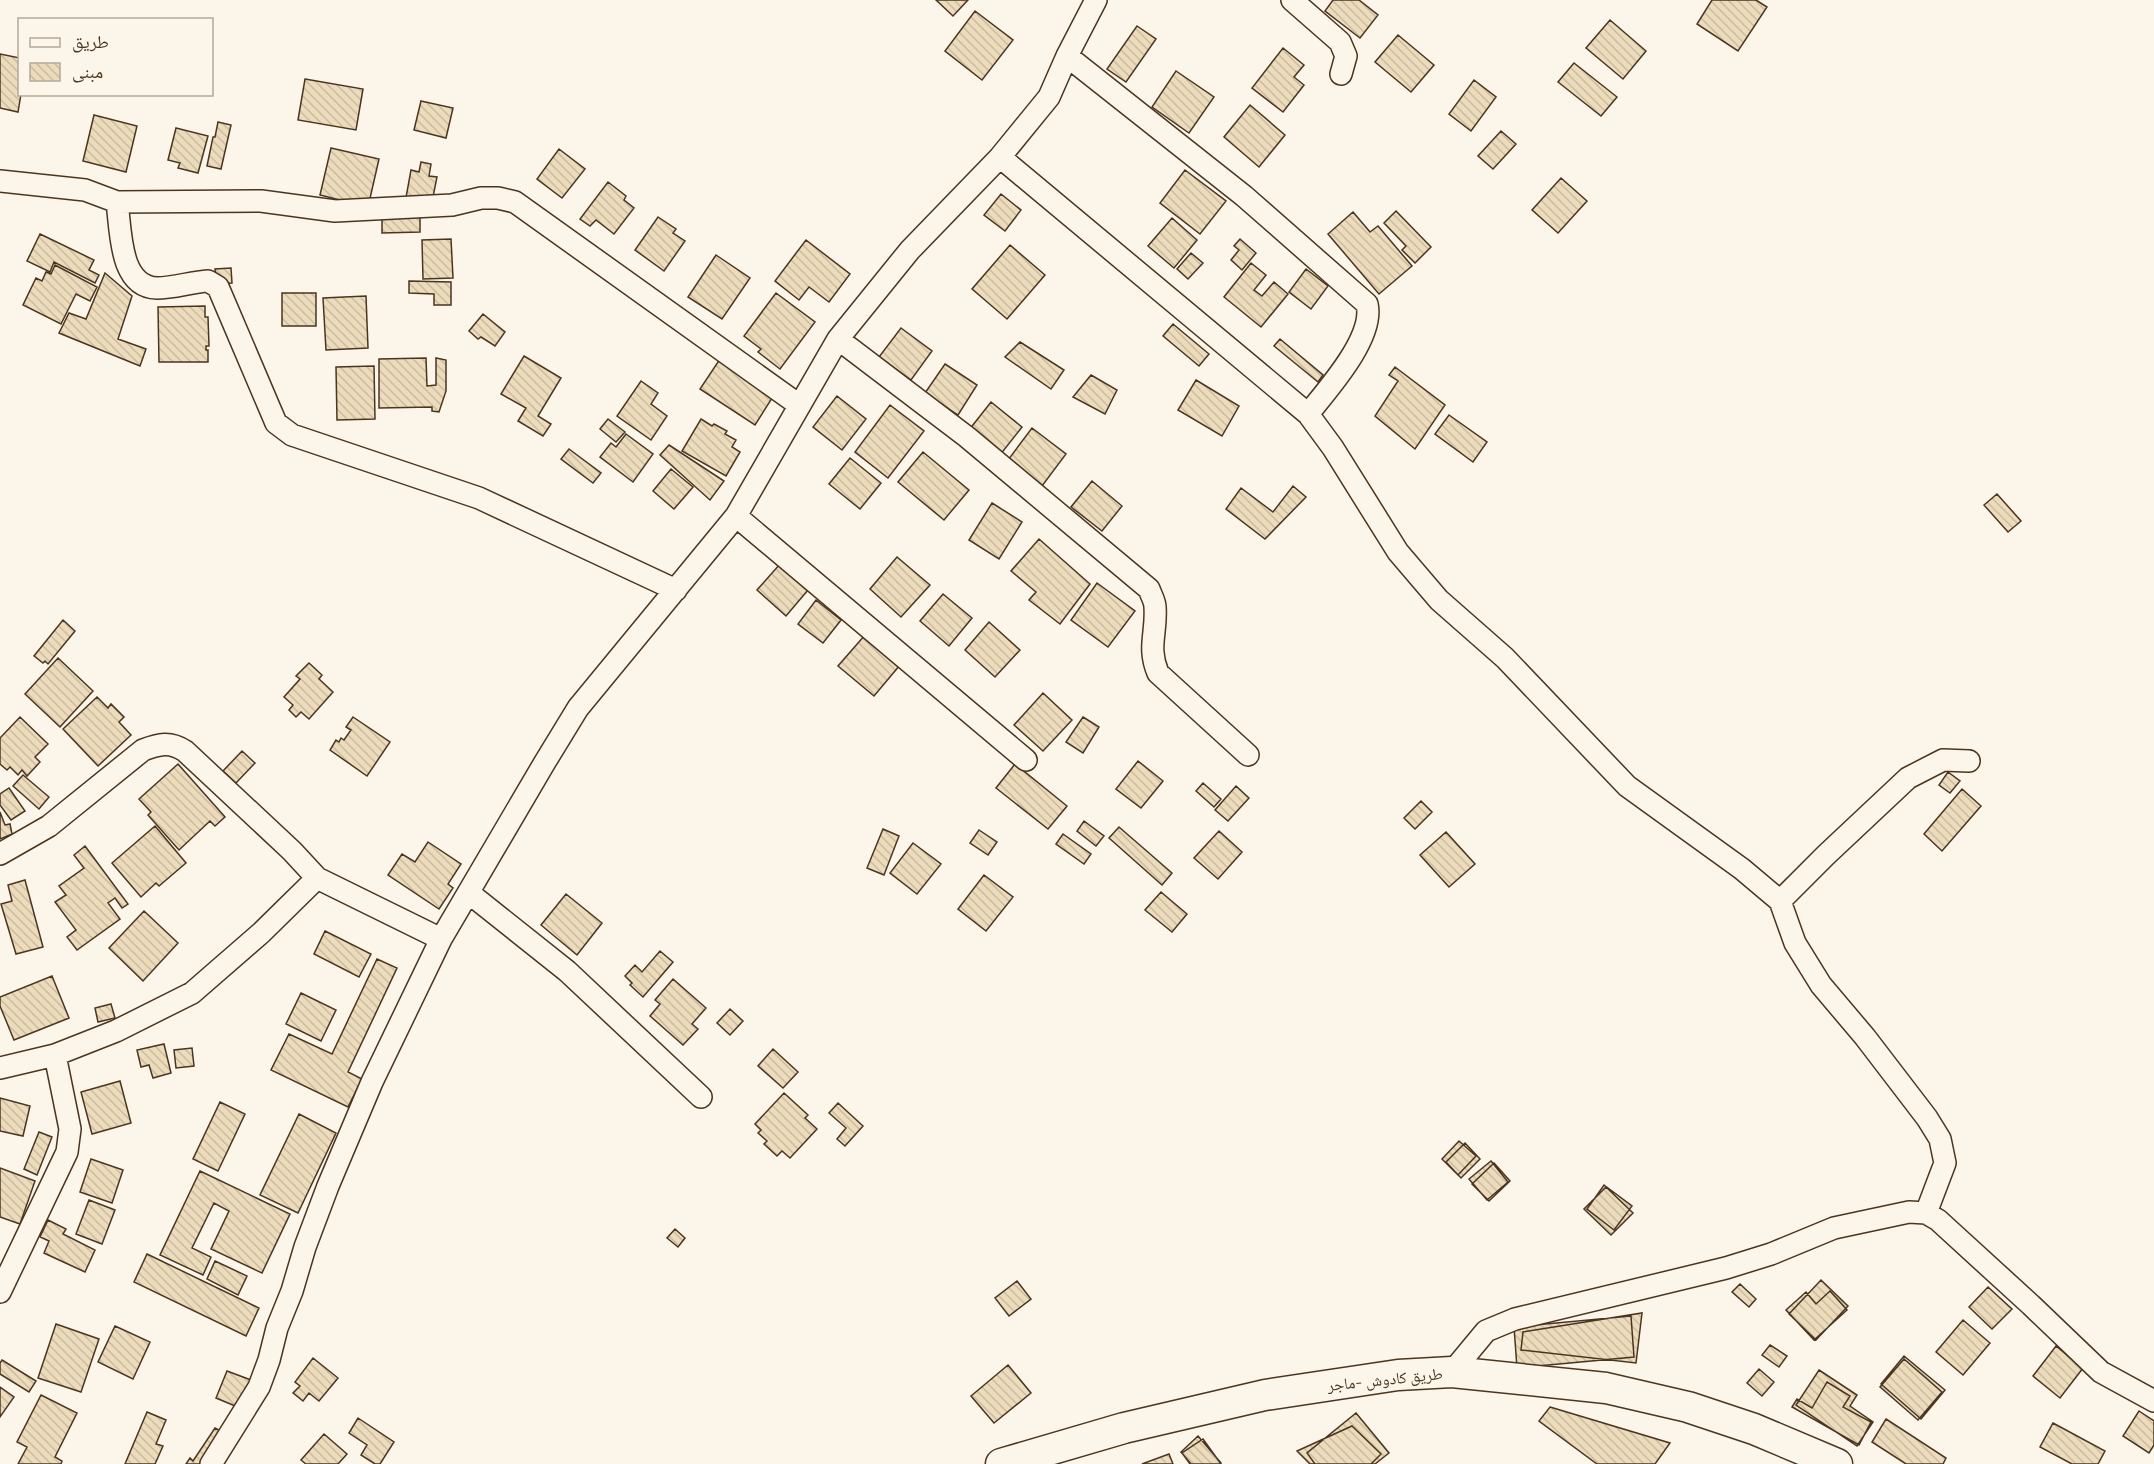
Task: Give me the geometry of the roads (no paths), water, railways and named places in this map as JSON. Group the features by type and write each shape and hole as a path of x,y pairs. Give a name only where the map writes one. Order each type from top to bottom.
{"highway":[{"name":"طريق كادوش -ماجر","path":"1001,1464 1124,1428 1264,1395 1398,1375 1452,1372 1606,1388 1688,1407 1754,1430 1837,1464"}],"street":[{"path":"211,1464 259,1387 304,1247 328,1186 372,1082 441,939 578,708 736,516 838,339 910,250 1000,156 1049,97 1096,0"},
{"path":"1292,0 1340,42 1346,56 1341,74"},
{"path":"1067,56 1244,196 1367,304 1369,315 1366,325 1344,370 1308,414"},
{"path":"1000,156 1308,414 1333,448 1398,552 1439,600 1505,658 1627,786 1742,869 1780,902 1795,943 1821,984 1872,1046 1927,1118 1940,1139 1945,1163 1926,1213"},
{"path":"0,181 85,190 117,202 261,201 335,212 452,205 481,198 498,198 515,202 798,405"},
{"path":"117,202 125,257 131,274 139,283 157,288 208,281 218,287 276,423 292,435 479,498 676,590"},
{"path":"838,339 967,437 1149,589 1155,606 1152,641 1153,660 1158,673 1248,755"},
{"path":"736,516 1026,760"},
{"path":"0,854 49,826 143,750 160,744 174,744 210,774 316,878 441,939"},
{"path":"1780,902 1908,777 1943,760 1969,761"},
{"path":"0,1068 55,1055 116,1031 192,993 261,933 316,878"},
{"path":"469,893 567,971 701,1098"},
{"path":"0,1293 67,1152 70,1129 55,1055"},
{"path":"1452,1372 1486,1331 1515,1319 1726,1268 1771,1254 1834,1228 1909,1212 1926,1213 1938,1220 2101,1372 2154,1401"}]}
